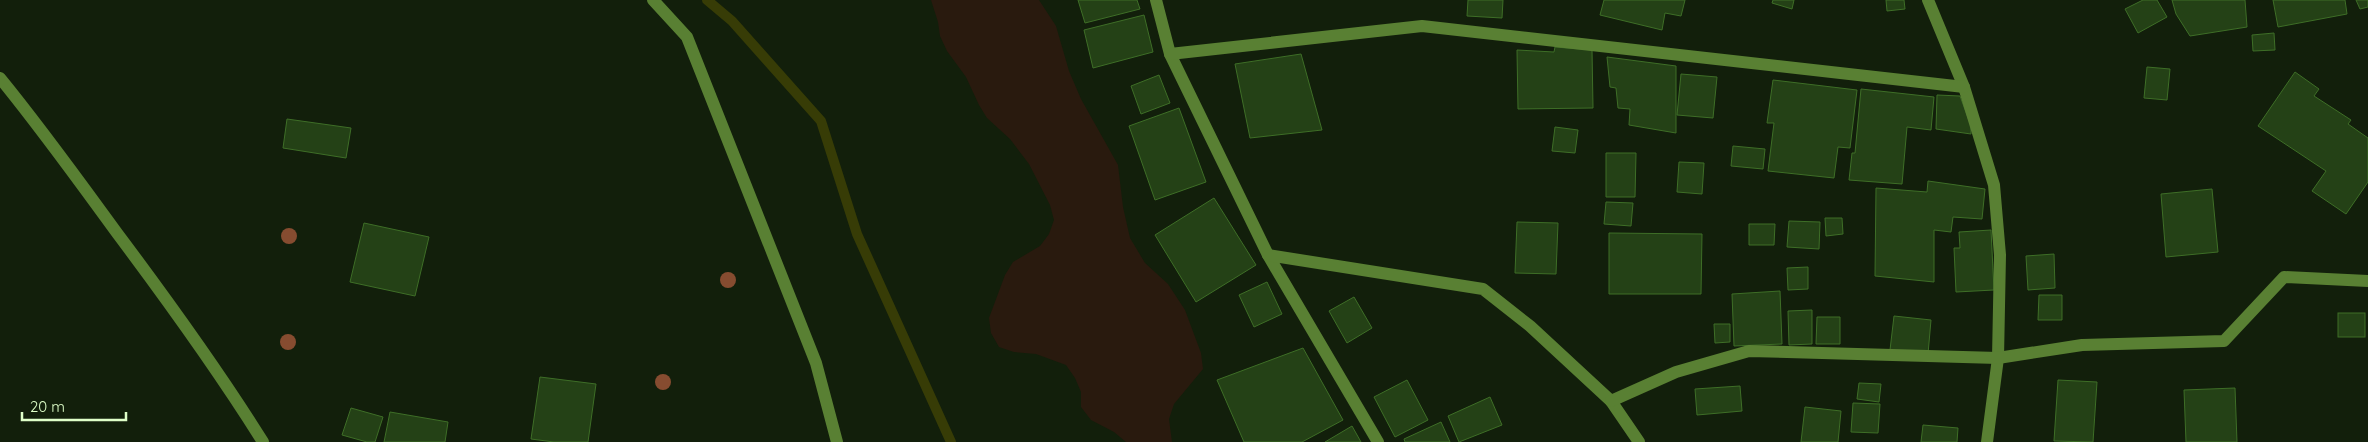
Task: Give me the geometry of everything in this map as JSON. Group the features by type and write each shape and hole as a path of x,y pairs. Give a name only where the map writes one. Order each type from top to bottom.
{"street":[{"path":"653,0 687,38 816,362 837,442"},
{"path":"1156,0 1170,54 1268,255 1378,442"},
{"path":"1928,0 1964,87 1994,185 2000,255 1998,358 1987,442"},
{"path":"1170,54 1422,26 1964,87"},
{"path":"0,78 29,113 230,388 263,442"},
{"path":"1268,255 1483,289 1530,326 1611,401 1639,442"},
{"path":"1611,401 1676,372 1749,351 1998,358 2082,345 2224,341 2284,277 2368,281"}],"shaded area":[{"path":"931,0 1039,0 1056,26 1069,71 1081,99 1118,165 1123,207 1130,238 1145,263 1168,284 1185,310 1201,353 1203,369 1174,404 1169,419 1172,442 1126,442 1114,432 1091,420 1081,407 1081,392 1075,378 1066,365 1036,354 1014,352 999,347 991,333 989,318 1005,275 1013,262 1040,246 1049,234 1054,220 1050,205 1029,164 1010,139 987,118 966,77 947,51 940,36"}],"building":[{"path":"1078,0 1137,0 1140,9 1085,23"},
{"path":"1468,0 1503,0 1502,18 1467,16"},
{"path":"1604,0 1685,0 1681,16 1665,13 1662,30 1600,15"},
{"path":"1773,0 1794,0 1792,9 1772,3"},
{"path":"1886,0 1904,0 1905,9 1887,11"},
{"path":"2143,0 2157,0 2167,17 2138,33 2125,9"},
{"path":"2172,0 2245,0 2247,27 2190,36 2176,14"},
{"path":"2273,0 2345,0 2347,14 2278,27"},
{"path":"2356,0 2368,0 2368,7 2360,9"},
{"path":"1144,15 1153,52 1093,68 1084,30"},
{"path":"2274,33 2275,50 2253,51 2252,35"},
{"path":"1555,47 1592,50 1593,108 1518,109 1517,50 1554,52"},
{"path":"1301,54 1322,130 1250,138 1235,64"},
{"path":"1607,57 1676,66 1676,133 1629,125 1630,109 1618,108 1616,88 1610,87"},
{"path":"2147,67 2170,69 2167,100 2144,98"},
{"path":"2295,72 2319,89 2314,96 2351,120 2348,124 2368,138 2368,182 2346,214 2312,191 2326,171 2258,126"},
{"path":"1681,74 1717,77 1713,118 1677,115"},
{"path":"1159,75 1170,103 1141,114 1131,86"},
{"path":"1773,80 1857,90 1850,148 1838,147 1834,178 1768,171 1774,123 1767,123"},
{"path":"1861,89 1934,97 1931,130 1907,127 1902,184 1849,180 1852,153 1855,153"},
{"path":"1937,95 1960,96 1971,126 1971,134 1936,129"},
{"path":"1179,108 1206,182 1155,200 1129,126"},
{"path":"287,119 351,128 346,158 283,148"},
{"path":"1555,127 1578,130 1575,153 1552,151"},
{"path":"1733,146 1765,149 1763,169 1731,166"},
{"path":"1606,153 1636,153 1635,197 1606,197"},
{"path":"1679,162 1704,163 1702,194 1677,192"},
{"path":"1928,181 1985,189 1982,219 1953,217 1951,232 1934,230 1934,282 1875,276 1876,188 1927,192"},
{"path":"2212,189 2218,252 2166,257 2161,194"},
{"path":"1214,198 1256,265 1196,302 1155,235"},
{"path":"1606,202 1633,203 1631,226 1604,224"},
{"path":"1825,218 1842,218 1843,234 1826,236"},
{"path":"1789,221 1820,222 1819,249 1787,247"},
{"path":"1517,222 1558,223 1556,274 1515,273"},
{"path":"364,223 429,237 415,296 350,282"},
{"path":"1749,224 1775,224 1774,245 1749,245"},
{"path":"1991,230 1994,290 1956,292 1954,248 1960,248 1959,232"},
{"path":"1609,233 1702,234 1701,294 1609,294"},
{"path":"2054,254 2055,288 2028,290 2026,256"},
{"path":"1808,267 1808,289 1788,290 1787,268"},
{"path":"1267,282 1282,314 1254,327 1239,295"},
{"path":"1780,291 1782,344 1734,346 1732,294"},
{"path":"2039,295 2062,295 2062,320 2038,320"},
{"path":"1354,297 1372,328 1347,343 1329,311"},
{"path":"1812,310 1812,344 1789,345 1788,311"},
{"path":"2338,313 2365,313 2365,337 2338,337"},
{"path":"1894,316 1931,320 1928,354 1890,350"},
{"path":"1817,317 1840,317 1840,344 1816,344"},
{"path":"1714,324 1730,324 1730,342 1715,343"},
{"path":"1303,348 1343,420 1302,442 1244,442 1217,380"},
{"path":"540,377 596,384 588,442 554,442 531,439"},
{"path":"1407,380 1428,420 1395,437 1374,397"},
{"path":"2058,380 2097,382 2093,442 2054,441"},
{"path":"1859,383 1881,384 1879,402 1857,399"},
{"path":"1740,386 1742,411 1697,415 1695,389"},
{"path":"2235,388 2237,442 2186,442 2184,390"},
{"path":"1490,397 1502,425 1459,442 1448,416"},
{"path":"1853,403 1880,404 1878,433 1851,432"},
{"path":"1805,407 1841,411 1838,442 1801,442"},
{"path":"351,408 383,417 375,442 367,442 342,435"},
{"path":"390,412 448,422 445,442 384,442"},
{"path":"1441,422 1450,442 1405,442 1404,439"},
{"path":"1923,425 1958,428 1957,442 1921,442"},
{"path":"1352,426 1361,442 1325,442"}],"waterway":[{"path":"707,0 732,21 821,121 857,234 951,442"}]}
